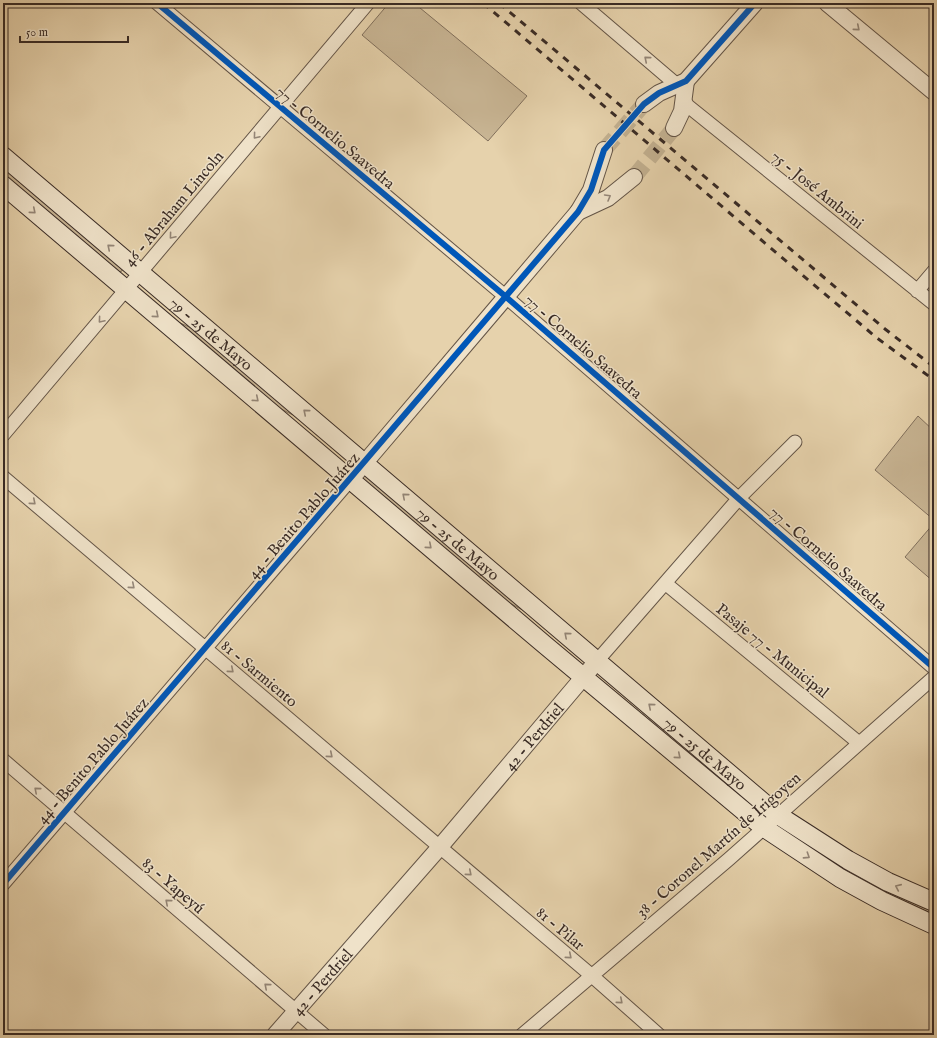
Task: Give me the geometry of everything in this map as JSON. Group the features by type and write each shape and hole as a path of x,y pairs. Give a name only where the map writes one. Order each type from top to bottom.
{"main road":[{"name":"79 - 25 de Mayo","path":"3,156 366,462 778,815 848,860 888,882 934,902"},
{"name":"79 - 25 de Mayo","path":"3,185 545,645 763,827 840,878 882,901 934,925"}],"street":[{"name":"77 - Cornelio Saavedra","path":"157,3 281,106 740,497 934,668"},
{"name":"46 - Abraham Lincoln","path":"3,434 141,273 368,3"},
{"name":"75 - José Ambrini","path":"581,3 682,88 688,106 934,304"},
{"path":"644,104 659,93 682,88 755,3"},
{"path":"827,3 934,92"},
{"path":"674,128 682,111 682,88"},
{"name":"44 - Benito Pablo Juárez","path":"3,884 366,462 505,296 578,212 591,190 604,150"},
{"name":"44 - Benito Pablo Juárez","path":"578,212 608,198 634,177"},
{"path":"917,291 934,271"},
{"name":"42 - Perdriel","path":"276,1035 439,848 597,660 740,497 795,442"},
{"name":"81 - Sarmiento","path":"3,477 439,848"},
{"name":"Pasaje 77 - Municipal","path":"665,583 859,743"},
{"name":"38 - Coronel Martín de Irigoyen","path":"522,1035 729,859 763,827 934,677"},
{"name":"83 - Yapeyú","path":"3,760 324,1035"},
{"name":"81 - Pilar","path":"439,848 591,975 659,1035"}],"shaded area":[{"path":"389,3 414,3 527,96 488,141 362,35"},
{"path":"3,167 122,268 122,271 118,272 3,174"},
{"path":"178,322 196,330 295,416 275,406"},
{"path":"918,416 934,431 934,520 875,470"},
{"path":"363,474 366,474 528,613 504,600 362,479"},
{"path":"934,523 934,582 905,557"},
{"path":"785,830 893,893 934,911 934,915 857,878"}],"tunnel":[{"path":"604,150 644,104"},
{"path":"634,177 674,128"}],"railway":[{"path":"483,3 877,338 934,380"},
{"path":"499,3 885,329 934,367"}],"cycle path":[{"path":"157,3 505,296 934,668"},
{"path":"3,884 578,212 591,190 604,150 644,104 659,93 686,81 755,3"}]}
